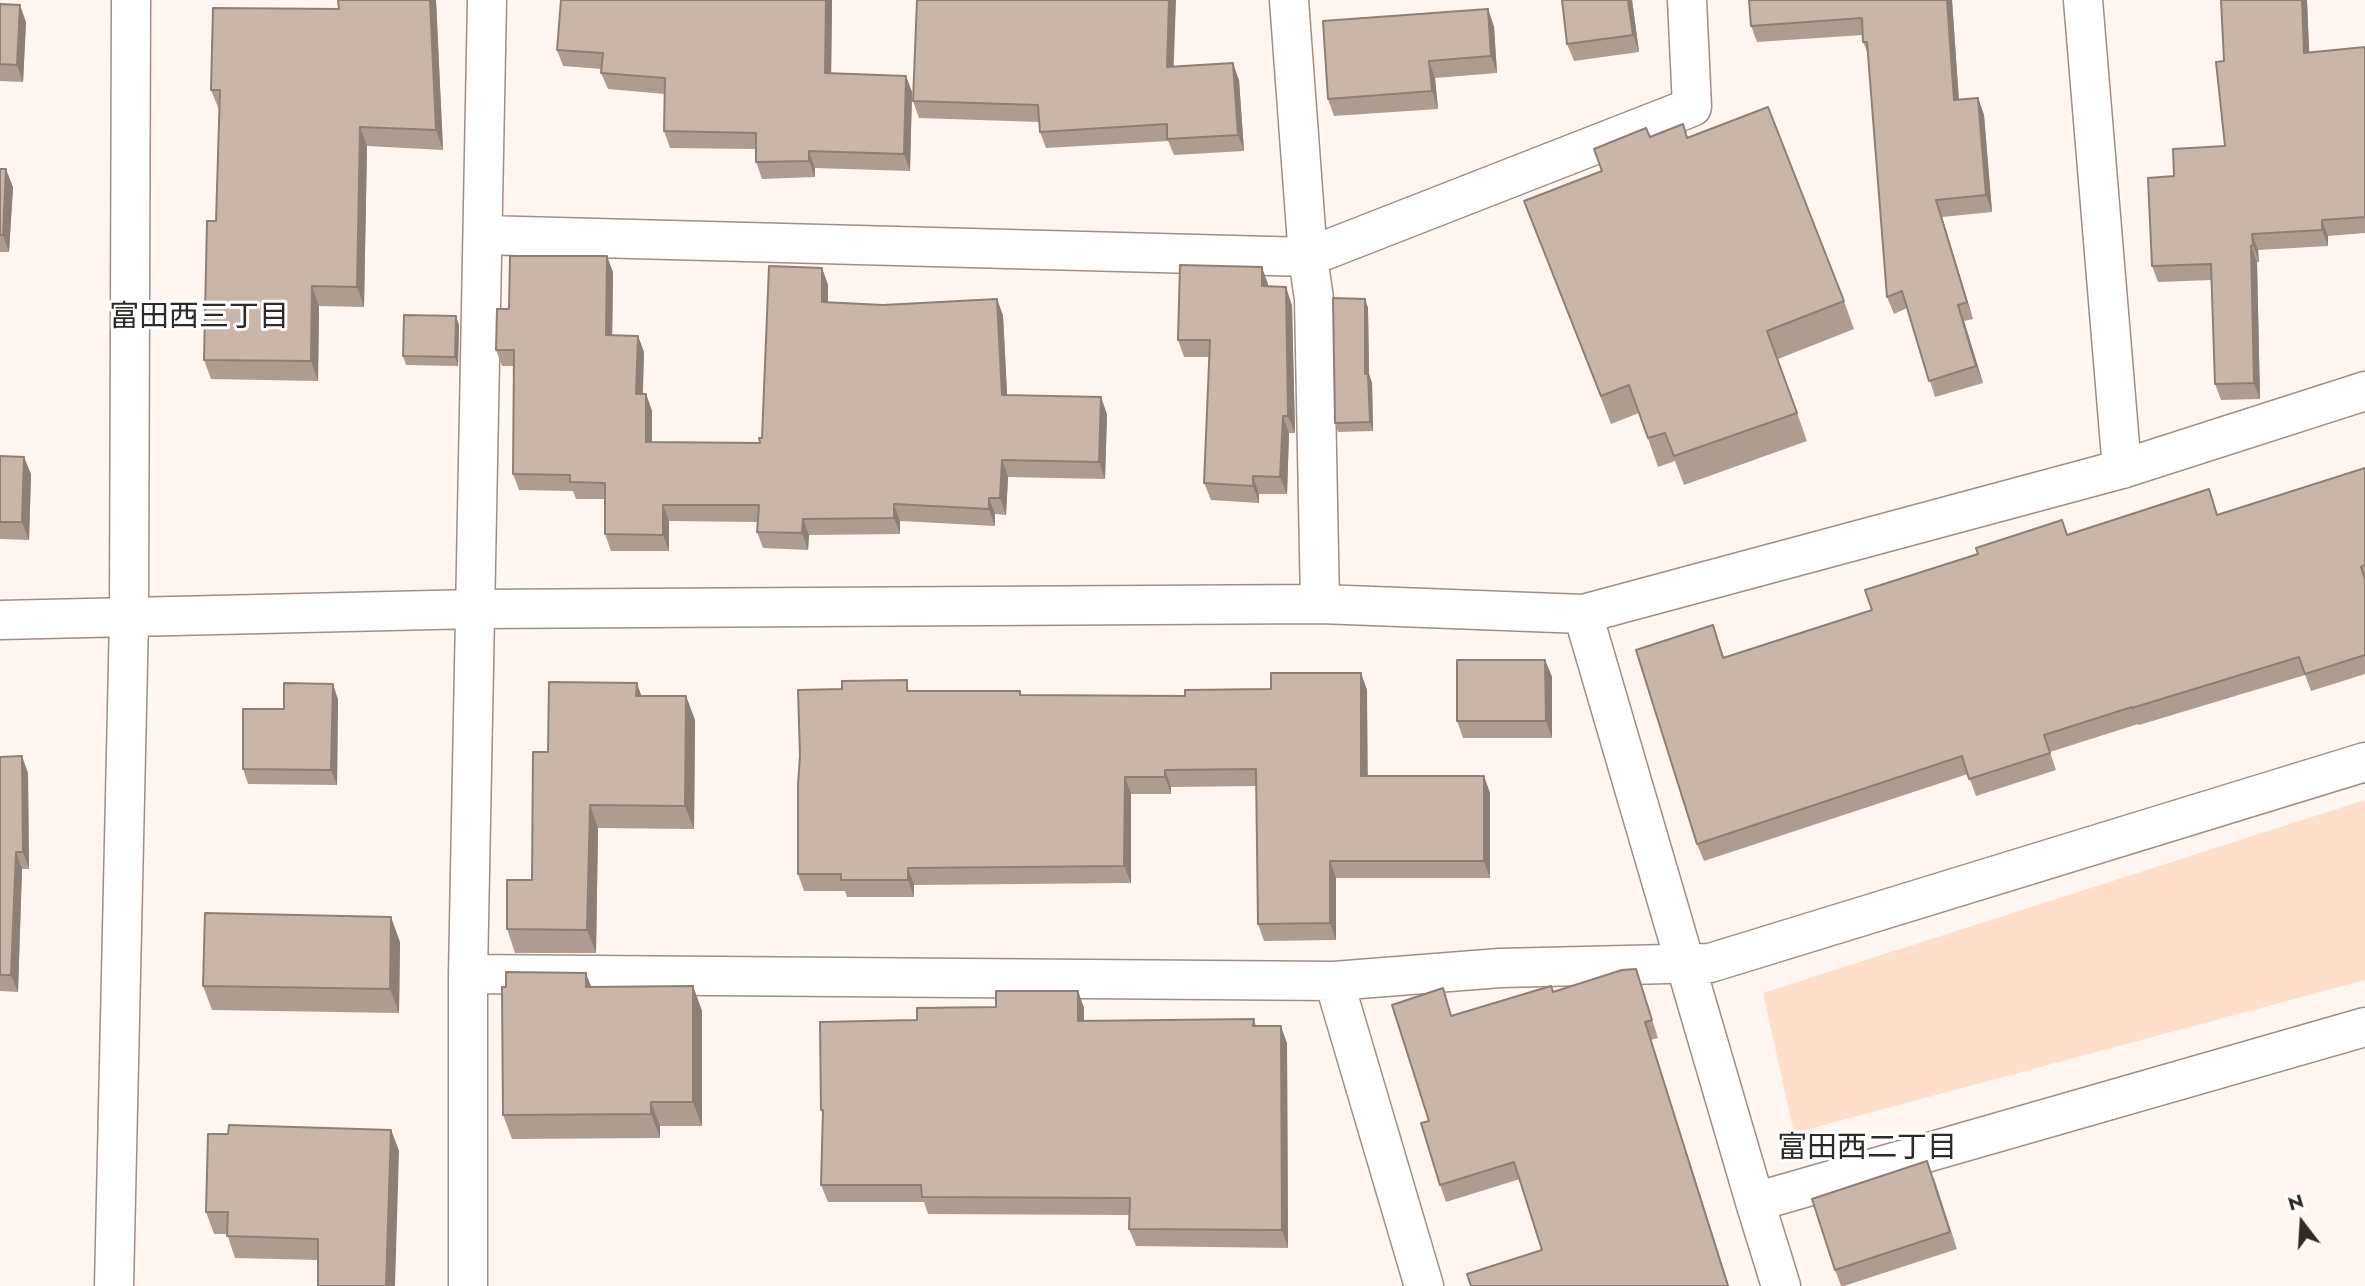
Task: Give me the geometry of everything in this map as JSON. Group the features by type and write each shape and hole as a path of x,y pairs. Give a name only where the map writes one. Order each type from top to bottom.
{"street":[{"path":"114,1286 129,619 131,0"},
{"path":"468,1286 468,974 487,0"},
{"path":"1289,0 1308,257 1314,299 1320,604"},
{"path":"483,235 1308,257 1692,107 1686,0"},
{"path":"2083,0 2122,469"},
{"path":"0,620 476,609 1320,604 1583,614 2122,469 2365,391"},
{"path":"1583,614 1781,1286"},
{"path":"468,974 1334,981 1500,968 1710,963 2365,762"},
{"path":"1334,981 1424,1286"},
{"path":"1755,1202 2365,1027"}],"shaded area":[{"path":"2365,800 2365,980 1794,1133 1763,993"}],"building":[{"path":"338,0 430,0 436,130 360,127 357,287 312,286 311,361 204,360 207,221 216,221 220,90 211,90 213,8 339,9"},
{"path":"561,0 826,0 825,73 906,76 904,154 809,151 809,161 756,162 756,133 664,131 665,78 601,73 603,53 557,50"},
{"path":"917,0 1169,0 1167,67 1233,63 1238,135 1167,139 1167,124 1040,132 1038,105 913,101"},
{"path":"1562,0 1628,0 1633,35 1567,44"},
{"path":"1749,0 1947,0 1954,100 1978,98 1986,195 1936,200 1967,302 1958,305 1976,366 1929,381 1902,291 1887,297 1867,42 1863,42 1862,18 1751,26"},
{"path":"2221,0 2302,0 2304,53 2365,47 2365,217 2322,220 2322,230 2252,234 2254,383 2215,384 2211,264 2152,266 2148,178 2174,176 2173,149 2225,146 2216,62 2224,61"},
{"path":"0,4 20,5 17,65 0,64"},
{"path":"1488,9 1491,56 1429,61 1432,91 1328,99 1323,21"},
{"path":"1768,107 1844,301 1767,331 1797,413 1674,456 1665,433 1648,438 1629,385 1601,396 1524,201 1602,171 1594,149 1646,128 1650,137 1683,124 1687,138"},
{"path":"0,169 6,169 3,235 0,235"},
{"path":"510,256 607,256 606,335 638,336 636,394 646,394 646,442 760,443 769,266 822,268 822,302 883,305 997,299 1002,395 1101,397 1099,462 1002,460 1000,498 989,498 989,509 894,504 894,518 803,519 802,533 757,532 759,505 663,505 663,535 605,534 605,483 570,482 570,475 513,474 514,350 496,350 497,309 509,309"},
{"path":"1180,265 1262,267 1262,286 1286,287 1288,416 1283,416 1280,477 1253,476 1253,486 1204,483 1210,340 1178,340"},
{"path":"1333,298 1365,299 1365,374 1368,374 1370,422 1335,423"},
{"path":"404,315 456,316 455,357 403,356"},
{"path":"0,456 24,457 22,522 0,522"},
{"path":"2365,468 2365,565 2361,567 2365,579 2365,655 2305,674 2299,657 2044,735 2050,753 1969,779 1962,756 1697,844 1636,650 1713,625 1723,658 1872,610 1865,590 1978,554 1976,548 2062,520 2067,535 2209,489 2217,515"},
{"path":"1457,660 1545,660 1546,721 1457,721"},
{"path":"1271,673 1361,673 1361,776 1484,776 1484,861 1330,861 1330,923 1258,924 1256,769 1165,770 1165,777 1125,777 1124,866 908,868 908,880 841,880 841,874 798,874 798,690 842,689 842,681 907,680 907,691 1185,696 1185,690 1271,689"},
{"path":"549,682 637,683 636,696 686,696 685,806 590,805 587,930 507,929 507,880 532,880 533,752 548,752"},
{"path":"284,683 333,684 331,770 243,769 243,709 284,709"},
{"path":"22,756 23,852 16,852 11,975 0,975 0,757"},
{"path":"205,913 391,917 390,989 203,986"},
{"path":"1636,969 1652,1020 1645,1022 1728,1286 1471,1286 1467,1274 1542,1250 1514,1162 1440,1185 1421,1123 1429,1121 1392,1005 1443,988 1451,1016 1551,986 1553,992 1622,970"},
{"path":"506,972 586,973 586,987 693,986 693,1102 651,1102 651,1114 503,1115 502,987 506,987"},
{"path":"996,991 1078,991 1078,1021 1254,1019 1253,1026 1281,1026 1282,1230 1129,1229 1130,1198 922,1197 921,1185 821,1185 823,1110 820,1022 917,1020 917,1008 996,1007"},
{"path":"229,1125 391,1130 386,1286 318,1286 318,1239 227,1236 228,1212 206,1212 208,1134 228,1134"},
{"path":"1927,1161 1950,1232 1835,1270 1812,1199"}],"district":[{"name":"富田西三丁目","path":"199,319"},
{"name":"富田西二丁目","path":"1867,1150"}]}
